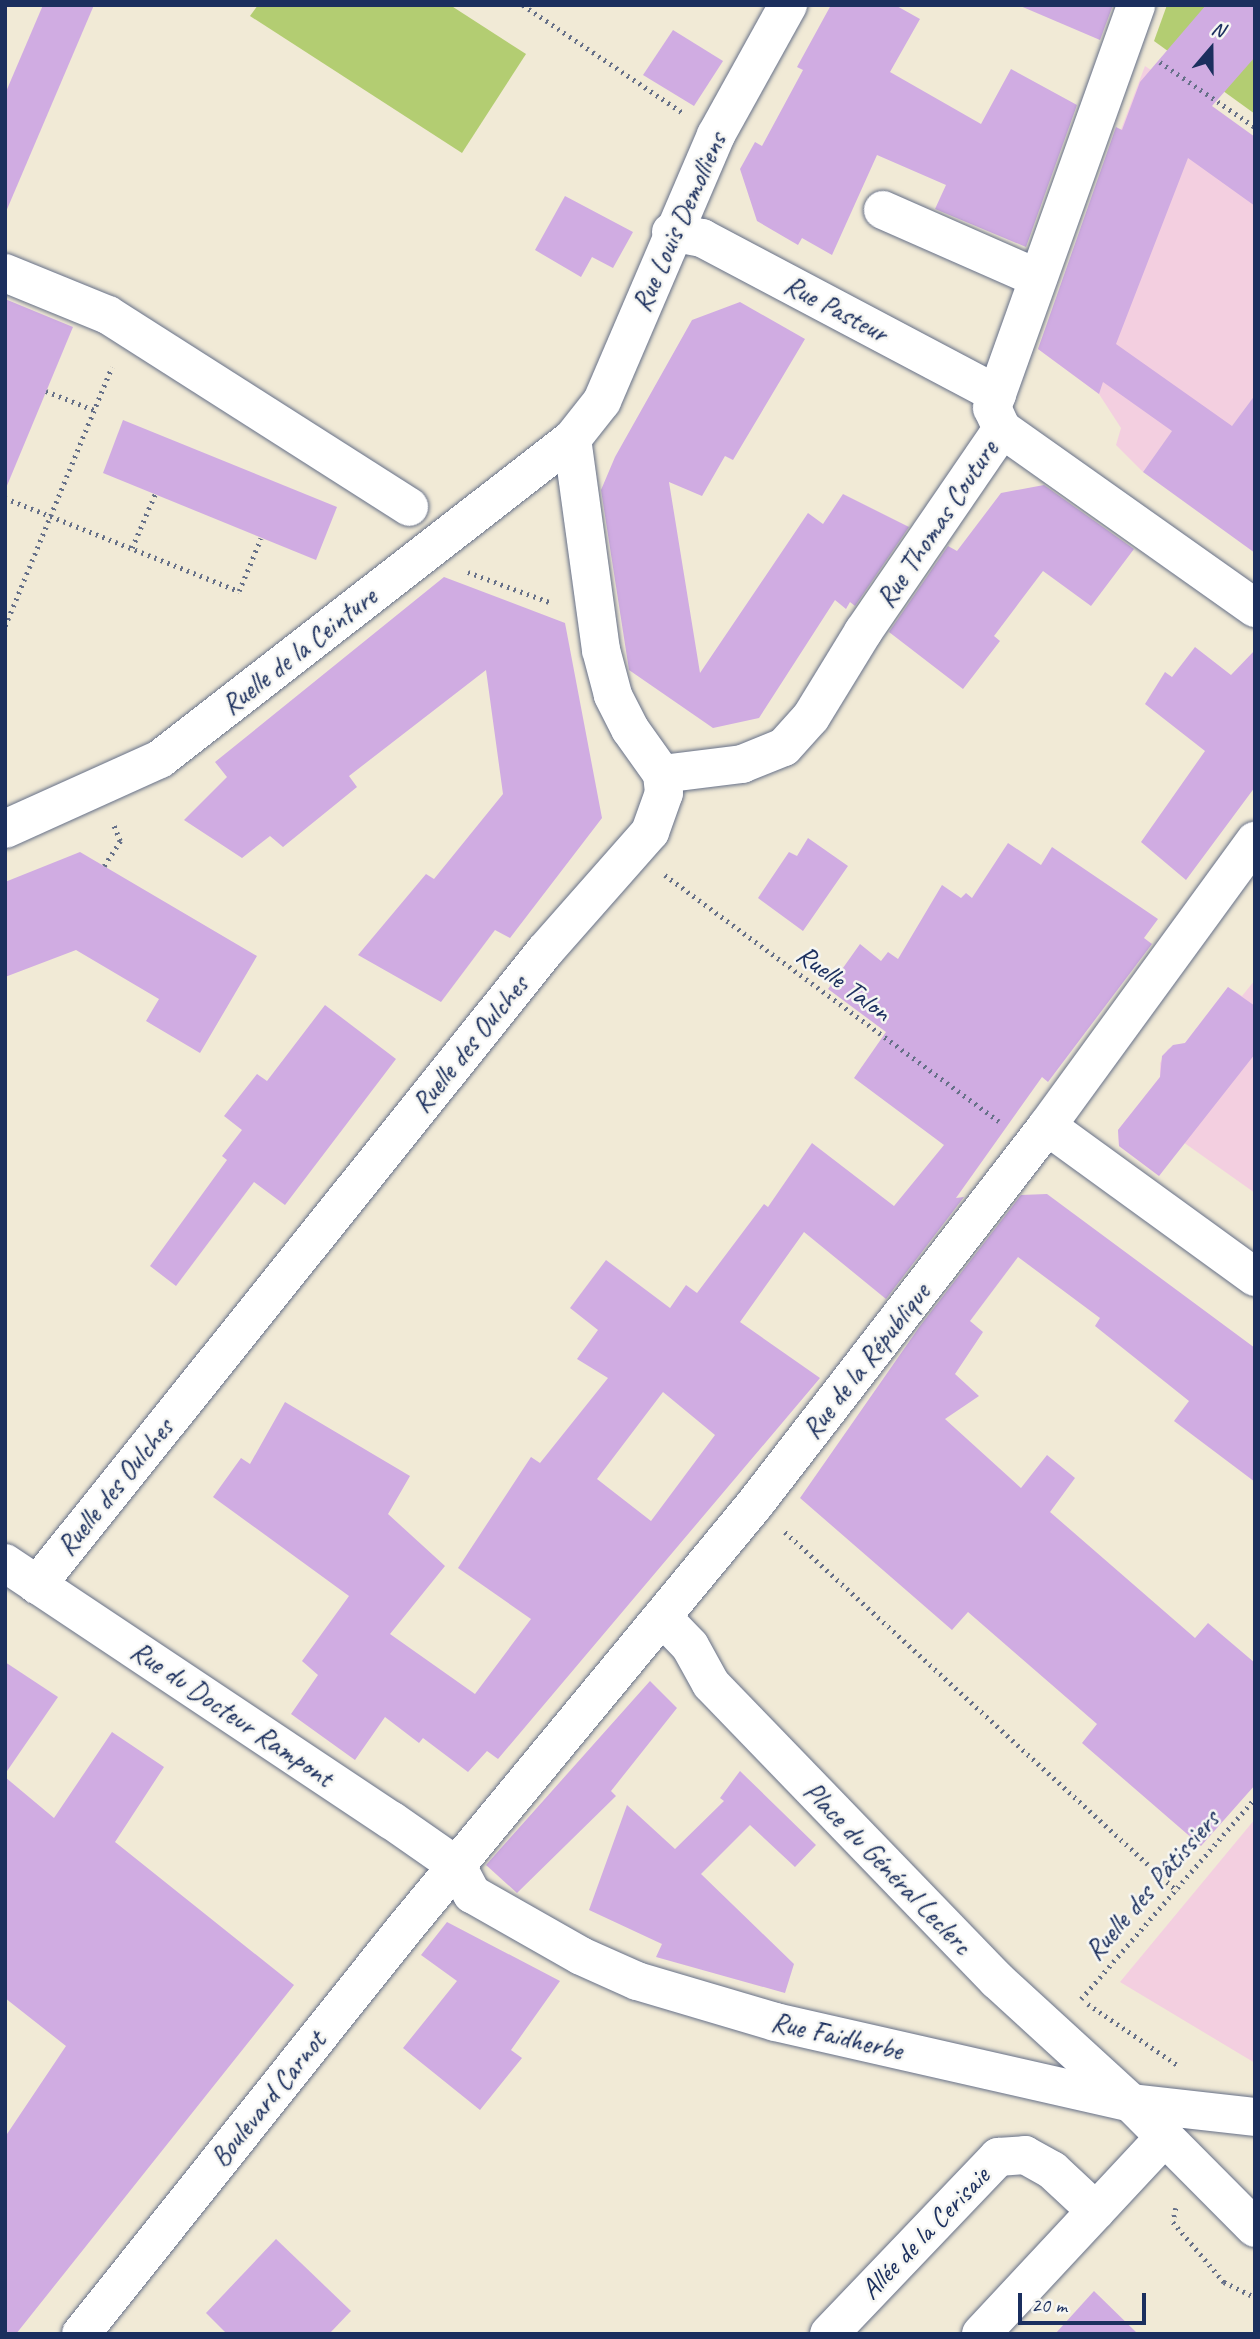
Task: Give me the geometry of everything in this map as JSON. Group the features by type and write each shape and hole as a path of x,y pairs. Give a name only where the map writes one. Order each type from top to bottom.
{"street":[{"name":"Rue Louis Demolliens","path":"572,439 602,401 671,232 716,135 788,5"},
{"name":"Rue Thomas Couture","path":"662,774 742,764 784,747 811,717 999,412 1037,278 1131,21"},
{"path":"883,210 1037,278"},
{"name":"Rue Pasteur","path":"671,232 702,238 999,412 1255,608"},
{"path":"5,273 128,328 409,507"},
{"path":"572,439 596,619 613,695 630,729 662,774"},
{"name":"Ruelle de la Ceinture","path":"5,828 160,759 572,439"},
{"name":"Ruelle des Oulches","path":"37,1585 537,961 633,851 659,811 662,774"},
{"name":"Rue de la République","path":"457,1866 755,1504 1040,1135 1255,841"},
{"path":"1040,1135 1255,1277"},
{"name":"Rue du Docteur Rampont","path":"5,1563 457,1866"},
{"name":"Place du Général Leclerc","path":"663,1617 690,1646 711,1684 997,1980 1131,2103 1163,2139 1255,2228"},
{"name":"Rue Faidherbe","path":"457,1866 472,1894 581,1956 637,1981 775,2022 1131,2103 1255,2117"},
{"name":"Boulevard Carnot","path":"81,2334 457,1866"},
{"path":"981,2334 1163,2139"},
{"name":"Allée de la Cerisaie","path":"829,2334 998,2157 1025,2155 1052,2170 1096,2211"}],"path":[{"path":"523,5 716,135"},
{"path":"1131,21 1255,127"},
{"path":"5,626 128,328"},
{"path":"46,391 94,410"},
{"path":"132,548 155,494"},
{"path":"5,498 239,591 261,538"},
{"path":"422,555 596,619"},
{"name":"Ruelle Talon","path":"633,851 1040,1135"},
{"path":"755,1504 1177,1891"},
{"name":"Ruelle des Pâtissiers","path":"1081,1998 1177,1891 1255,1798"}],"shaded area":[{"path":"1145,66 1255,140 1255,395 1211,455 1173,430 1143,472 1116,445 1121,428 1099,394 1038,349"},
{"path":"1255,980 1255,1193 1183,1142 1159,1176 1119,1146 1118,1130 1160,1077 1160,1063 1168,1049 1185,1043 1228,987 1242,996"},
{"path":"1255,1819 1255,2063 1120,1982"}],"green space":[{"path":"258,5 450,5 526,54 462,153 250,16"},
{"path":"1167,5 1255,5 1255,114 1154,41"}],"building":[{"path":"43,5 94,5 5,214 5,94"},
{"path":"831,5 895,5 920,19 890,72 981,124 1011,69 1077,105 1026,247 935,209 946,185 877,155 832,255 802,238 798,245 757,221 740,169 755,142 762,146 803,70 797,67"},
{"path":"1018,5 1113,5 1100,40"},
{"path":"1206,5 1255,5 1255,57 1212,106 1255,137 1255,206 1188,158 1116,344 1232,426 1255,395 1255,553 1143,472 1172,431 1103,382 1099,394 1038,349 1116,127 1122,130 1140,82"},
{"path":"673,30 723,61 694,106 643,75"},
{"path":"565,196 633,232 613,268 592,257 581,277 535,250"},
{"path":"5,299 73,327 6,488 5,488"},
{"path":"740,302 805,339 733,460 725,456 702,496 669,482 700,673 808,513 823,524 843,494 909,527 855,606 850,602 846,609 835,600 759,718 713,728 629,670 601,490 615,457 692,320"},
{"path":"123,420 337,507 316,560 103,473"},
{"path":"1044,485 1134,549 1091,606 1043,571 994,636 1000,641 963,689 889,632 948,546 957,551 1001,493"},
{"path":"444,577 565,623 602,818 510,938 495,930 441,1002 358,955 426,874 434,879 503,794 486,670 349,776 357,787 283,847 270,836 242,858 184,820 227,777 215,762"},
{"path":"1195,647 1231,675 1255,650 1255,787 1186,880 1141,842 1205,751 1145,704 1165,672 1172,677"},
{"path":"808,838 848,866 803,931 758,898 789,852 797,856"},
{"path":"1008,843 1041,865 1052,847 1158,919 1144,938 1152,944 1048,1082 1042,1077 956,1198 964,1197 886,1299 804,1232 740,1322 820,1378 498,1759 487,1751 468,1772 423,1738 419,1743 385,1717 355,1760 291,1714 318,1675 302,1661 349,1596 213,1497 241,1458 250,1464 285,1402 410,1476 388,1514 445,1566 390,1634 475,1694 531,1619 458,1568 531,1457 540,1463 608,1378 577,1359 598,1330 570,1308 606,1260 670,1308 686,1285 697,1293 764,1204 768,1207 812,1143 894,1206 944,1145 854,1078 886,1032 828,989 860,944 881,961 888,952 898,959 942,885 961,898 966,893 972,898","holes":["663,1392 715,1435 651,1521 597,1479"]},
{"path":"80,852 257,956 200,1053 146,1021 159,999 76,950 5,977 5,882"},
{"path":"1228,987 1255,1006 1255,1054 1159,1176 1119,1146 1118,1130 1160,1077 1162,1056 1173,1045 1185,1043"},
{"path":"325,1005 396,1059 285,1205 254,1182 176,1286 150,1266 227,1160 222,1156 242,1130 224,1116 257,1074 267,1081"},
{"path":"1047,1194 1255,1348 1255,1482 1174,1421 1189,1401 1095,1326 1100,1318 1018,1257 970,1321 983,1332 955,1374 979,1396 945,1419 1021,1488 1047,1455 1075,1478 1050,1512 1195,1638 1208,1623 1255,1663 1255,1785 1201,1846 1082,1743 1097,1724 968,1612 952,1630 800,1498 920,1326 1021,1195"},
{"path":"5,1662 58,1697 5,1774"},
{"path":"650,1681 677,1708 611,1791 616,1796 517,1893 486,1865"},
{"path":"112,1732 164,1767 115,1842 294,1985 16,2334 5,2334 5,2137 66,2046 5,1998 5,1777 54,1818"},
{"path":"740,1771 816,1845 795,1867 750,1825 701,1874 794,1964 785,1993 656,1957 662,1944 589,1910 627,1805 675,1849 724,1801 720,1798"},
{"path":"447,1922 560,1981 511,2050 522,2058 480,2110 403,2048 457,1981 421,1955"},
{"path":"276,2239 351,2311 329,2334 227,2334 206,2313"},
{"path":"1094,2291 1138,2334 1055,2334"}]}
